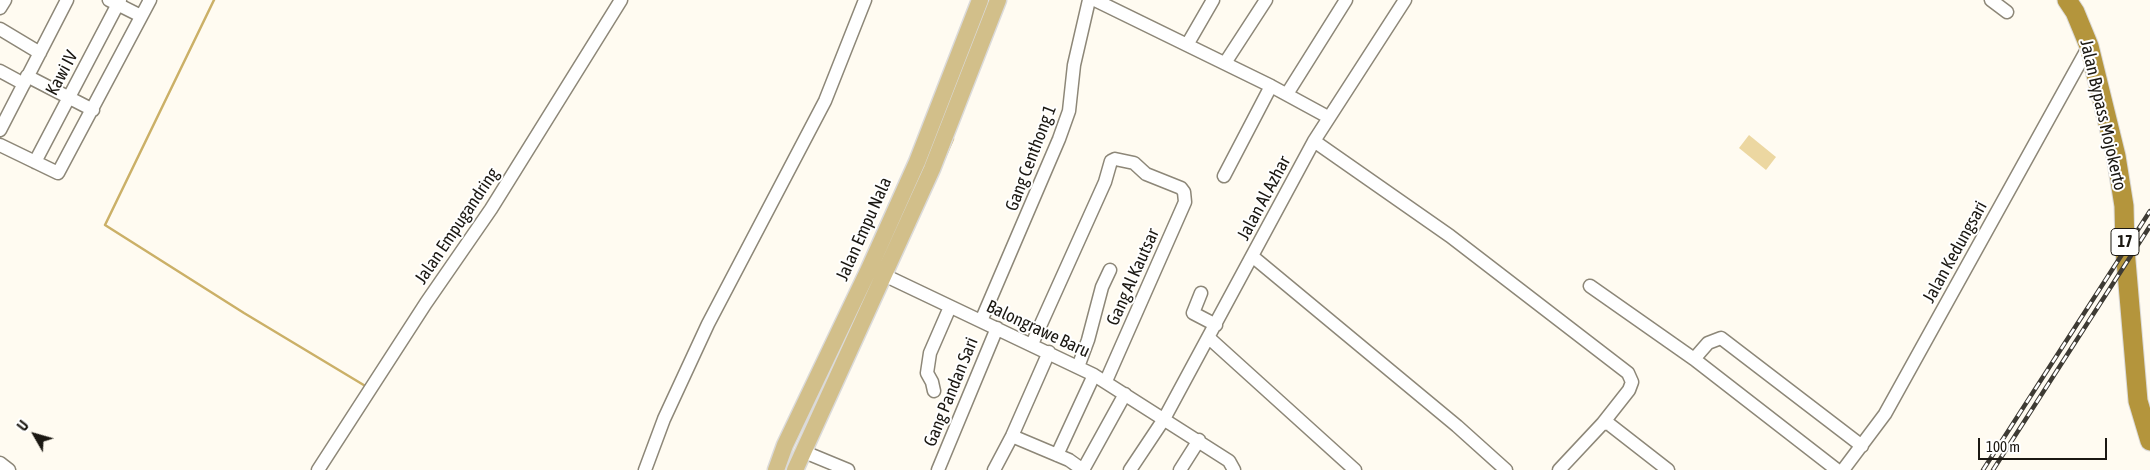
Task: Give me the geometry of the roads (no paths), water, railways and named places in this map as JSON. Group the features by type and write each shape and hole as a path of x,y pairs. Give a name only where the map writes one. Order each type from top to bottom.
{"highway":[{"name":"Jalan Bypass Mojokerto","path":"2067,0 2075,12 2089,46 2119,172 2124,206 2125,250 2138,401 2150,441"}],"main road":[{"name":"Jalan Empu Nala","path":"776,470 785,445 869,268 920,154 980,0"},
{"name":"Jalan Empu Nala","path":"795,470 807,452 888,276 998,0"}],"street":[{"path":"0,8 5,0"},
{"path":"0,130 5,109 26,80 67,0"},
{"path":"0,145 58,173 150,0"},
{"name":"Jalan Empugandring","path":"318,470 426,304 491,209 622,0"},
{"path":"645,470 664,419 708,324 825,101 865,0"},
{"name":"Gang Centhong 1","path":"981,321 1031,209 1069,112 1074,65 1089,0"},
{"path":"1095,0 1116,5 1187,45 1287,94 1328,117"},
{"path":"1187,45 1213,0"},
{"path":"1225,63 1266,0"},
{"path":"1287,94 1346,0"},
{"name":"Jalan Al Azhar","path":"1130,470 1164,419 1328,117 1405,0"},
{"path":"1991,0 2007,12"},
{"path":"115,2 142,16"},
{"name":"Kawi IV","path":"36,162 115,2"},
{"path":"0,29 40,53"},
{"name":"Jalan Kedungsari","path":"1843,470 1885,414 2089,46"},
{"path":"0,71 69,97 93,110"},
{"path":"1224,176 1271,86"},
{"path":"1314,141 1450,236 1628,373 1632,382 1628,390 1603,423 1561,469"},
{"name":"Gang Al Kautsar","path":"1032,344 1105,182 1113,160 1134,163 1146,174 1176,184 1186,196 1184,208 1106,381"},
{"path":"1252,256 1506,470"},
{"path":"1078,367 1088,340 1100,294 1110,270"},
{"name":"Balongrawe Baru","path":"888,276 1106,381 1229,460 1234,470"},
{"path":"1590,286 1694,359 1837,470"},
{"path":"1201,293 1193,313 1216,325"},
{"path":"934,391 928,373 930,353 950,307"},
{"name":"Gang Pandan Sari","path":"938,470 997,328"},
{"path":"1209,338 1355,470"},
{"path":"1694,359 1708,343 1721,338 1862,446"},
{"path":"994,470 1012,436 1049,352"},
{"path":"1063,462 1094,375"},
{"path":"1012,436 1083,470 1125,394"},
{"path":"1603,423 1609,424 1668,470"},
{"path":"1180,470 1199,440"},
{"path":"807,452 848,470"},
{"path":"0,463 9,470"}],"waterway":[{"path":"214,0 105,225 244,313 367,387"},
{"path":"945,157 953,139"}],"railway":[{"path":"1983,470 2150,211"},
{"path":"1993,470 2150,226"}]}
